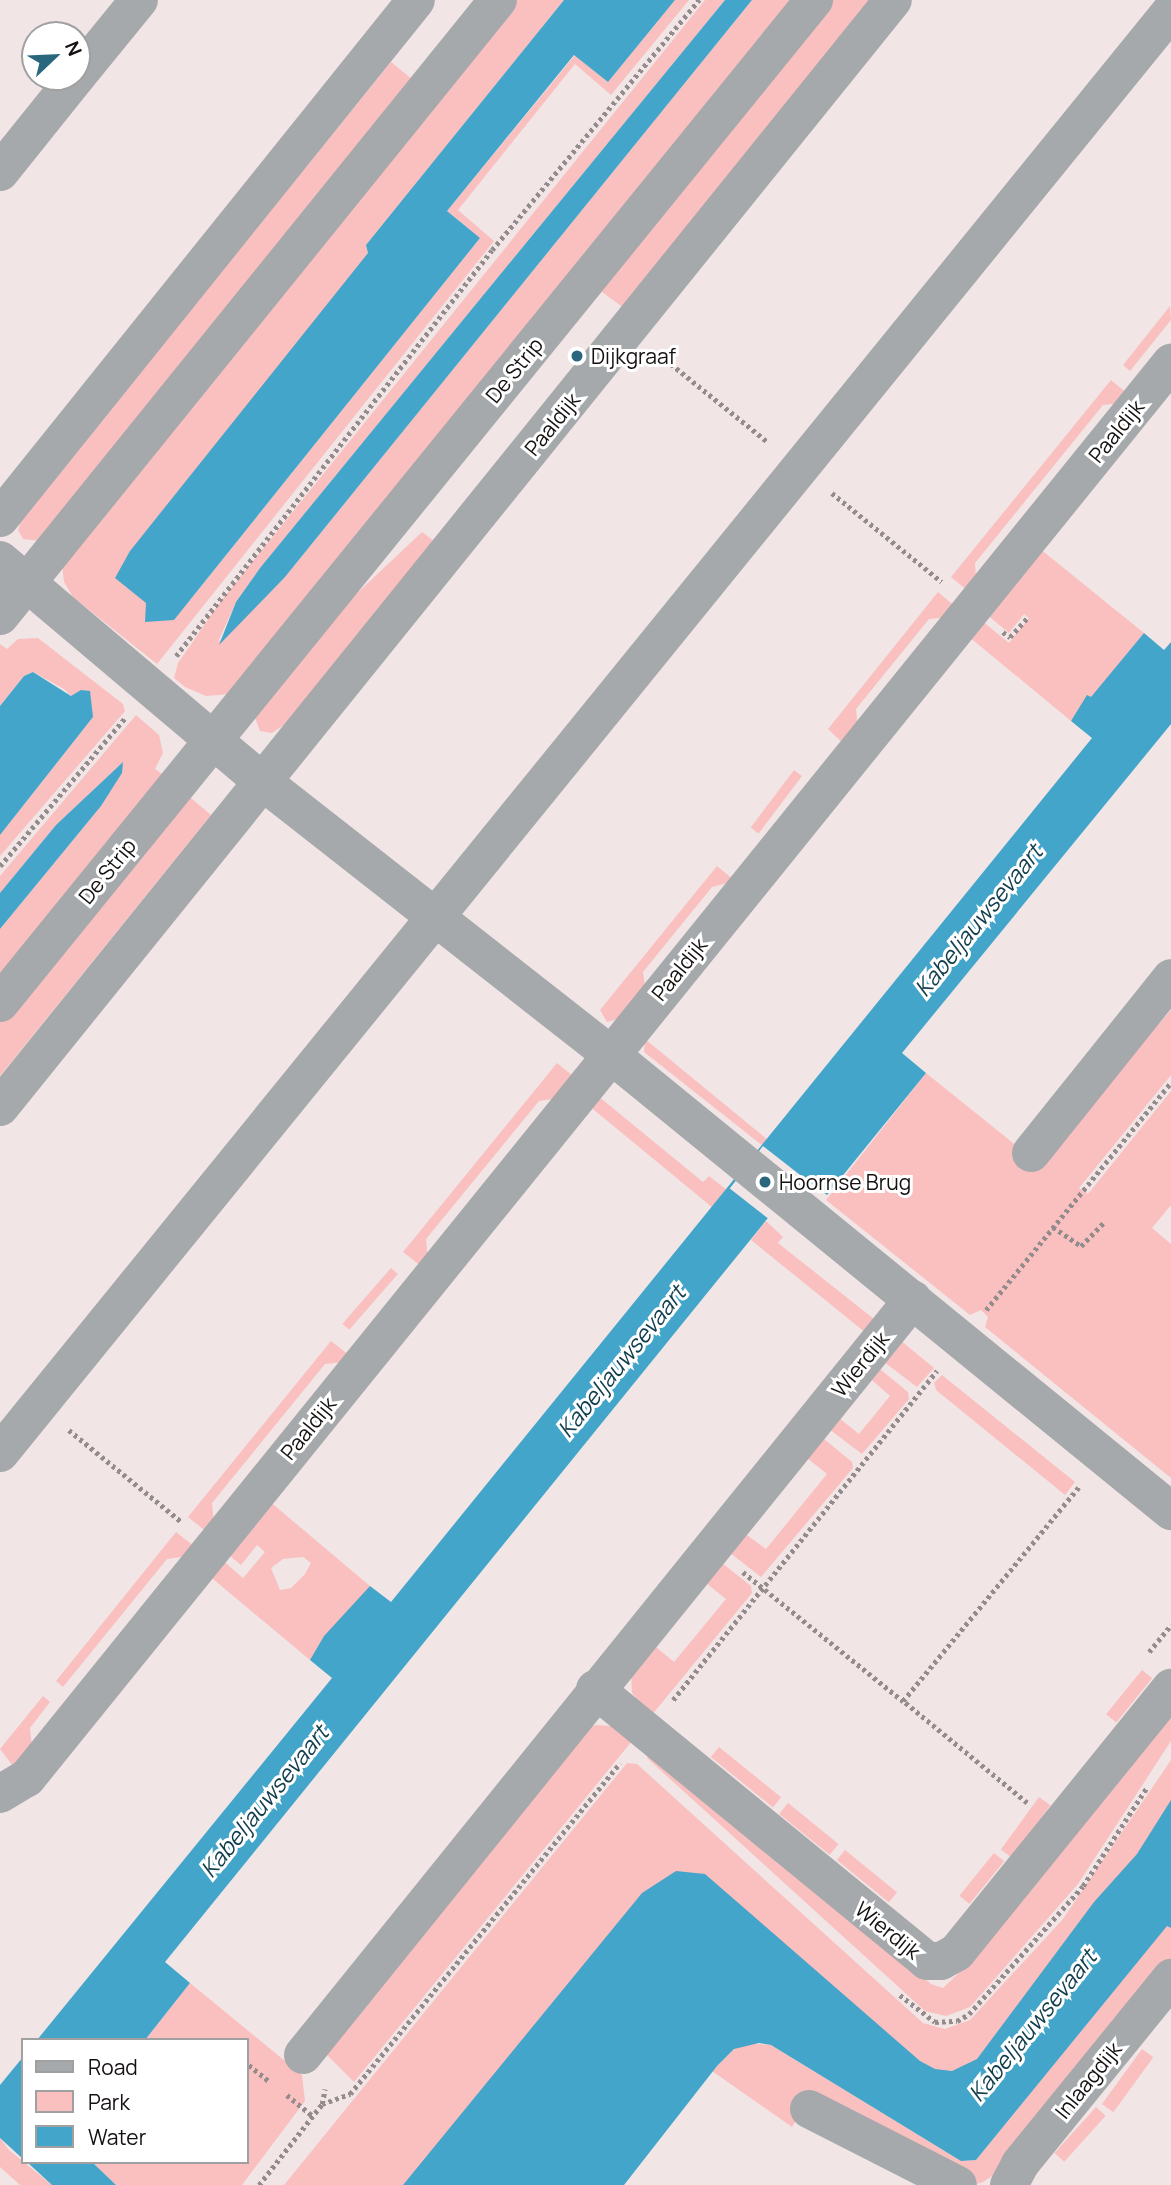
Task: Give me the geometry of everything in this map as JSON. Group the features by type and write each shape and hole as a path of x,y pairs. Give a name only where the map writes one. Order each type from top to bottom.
{"street":[{"path":"91,60 139,0"},
{"path":"0,518 416,0"},
{"path":"0,616 13,571 498,0"},
{"name":"De Strip","path":"0,1003 814,0"},
{"name":"Paaldijk","path":"0,1107 893,0"},
{"path":"0,1453 1171,11"},
{"path":"0,172 66,91"},
{"name":"Paaldijk","path":"0,1794 27,1778 1171,363"},
{"path":"13,571 263,782 610,1054 1171,1511"},
{"path":"1031,1153 1171,978"},
{"name":"Wierdijk","path":"303,2055 595,1689 913,1299"},
{"name":"Wierdijk","path":"595,1689 927,1961 941,1961 957,1952 1171,1688"},
{"name":"Inlaagdijk","path":"1009,2185 1020,2164 1171,1978"},
{"path":"809,2109 958,2185"}],"path":[{"path":"0,866 150,688 492,250 699,0"},
{"path":"259,2185 323,2104 350,2094 672,1701 1171,1082"},
{"path":"1053,1227 1081,1246 1103,1223"},
{"path":"38,1406 212,1546"},
{"path":"903,1701 1105,1457"},
{"path":"712,1546 1028,1803 1019,1813"},
{"path":"672,1701 683,1709"},
{"path":"895,1990 935,2022 957,2021 970,2014 1083,1886 1149,1784"},
{"path":"303,2055 321,2073 323,2104"}],"green space":[{"path":"514,0 564,0 366,245 368,253 146,603 165,618 174,619 191,599 480,238 447,211 575,55 608,82 675,0 689,0 611,95 575,64 458,210 494,241 157,664 73,597 64,582 62,564"},
{"path":"705,0 725,0 260,568 236,602 218,642 285,577 752,0 799,0 230,694 206,696 185,687 174,678 178,663 221,601"},
{"path":"828,0 872,0 624,308 602,292 620,257"},
{"path":"391,62 418,84 40,541 23,539 18,530 22,518"},
{"path":"1170,306 1171,320 1130,371 1123,365"},
{"path":"1111,380 1129,395 1123,403 1103,405 975,563 976,583 969,592 951,577"},
{"path":"422,532 434,541 287,723 272,733 260,731 255,718 316,632"},
{"path":"1039,548 1144,633 1091,698 1088,695 1071,721 968,636 981,620 1009,643 1029,618 1024,614 1009,633 986,614"},
{"path":"938,592 957,608 949,617 929,619 856,709 858,729 845,745 828,729"},
{"path":"38,638 123,704 125,711 0,856 0,835 93,717 64,689 33,672 24,676 0,706 0,644 7,649 18,639"},
{"path":"136,715 159,735 163,753 155,769 169,779 0,987 0,929 101,806 123,762 56,825 0,893 0,876"},
{"path":"794,770 802,776 759,834 751,828"},
{"path":"185,793 211,815 0,1076 0,1021"},
{"path":"717,866 735,881 712,887 643,972 646,992 618,1019 607,1022 600,1010"},
{"path":"1171,1010 1171,1075 1079,1188 1088,1194 1171,1091 1171,1205 1152,1228 1171,1244 1171,1478 985,1327 988,1317 981,1310 970,1315 826,1200 926,1073 1018,1147 1012,1155 1029,1170"},
{"path":"645,1039 768,1140 763,1146 644,1052"},
{"path":"557,1063 573,1076 559,1098 539,1101 426,1239 428,1260 422,1267 403,1252"},
{"path":"598,1096 703,1182 709,1176 727,1190 713,1208 588,1105"},
{"path":"766,1221 783,1237 778,1243 874,1319 866,1333 751,1240"},
{"path":"391,1268 398,1274 349,1330 342,1324"},
{"path":"900,1340 934,1368 917,1387 880,1359"},
{"path":"331,1341 350,1356 345,1362 325,1364 212,1503 214,1524 207,1532 188,1517"},
{"path":"875,1365 908,1392 909,1399 862,1454 825,1426 834,1414 859,1434 890,1396 866,1375"},
{"path":"942,1375 1075,1482 1065,1495 936,1390 934,1383"},
{"path":"818,1434 852,1462 853,1468 761,1577 725,1549 740,1530 766,1549 827,1474 802,1454"},
{"path":"268,1500 370,1586 310,1660 207,1574 220,1558 243,1578 265,1552 257,1545 241,1565 225,1552","holes":["303,1557 311,1563 305,1574 291,1588 280,1590 271,1568 283,1559"]},
{"path":"176,1532 195,1547 187,1556 167,1559 63,1687 56,1681"},
{"path":"717,1559 751,1586 752,1593 651,1716 632,1693 631,1674 650,1642 674,1662 726,1599 701,1579"},
{"path":"1142,1670 1152,1678 1116,1722 1106,1714"},
{"path":"43,1696 50,1702 30,1728 32,1748 13,1766 0,1749"},
{"path":"1171,1713 1171,1741 1078,1884 970,2007 946,2016 925,2011 647,1758 649,1754 931,1984 943,1988 967,1965"},
{"path":"611,1726 632,1741 354,2082 326,2054 588,1727"},
{"path":"719,1747 781,1797 773,1807 711,1757"},
{"path":"1171,1760 1171,1818 970,2073 938,2079 698,1883 414,2185 284,2185 627,1763 637,1764 923,2023 945,2029 970,2020 1063,1919"},
{"path":"1039,1797 1050,1805 1012,1858 1001,1850"},
{"path":"788,1803 839,1844 830,1855 779,1814"},
{"path":"845,1850 897,1892 889,1902 837,1860"},
{"path":"994,1853 1004,1861 969,1904 959,1896"},
{"path":"1167,1925 1171,1928 1171,1958 998,2172 977,2184 797,2119 792,2127 712,2071 734,2049 748,2043 771,2045 961,2161 976,2160"},
{"path":"190,1983 302,2075 305,2101 242,2185 116,2185 94,2164 248,2164 248,2038 147,2038"},
{"path":"1142,2049 1153,2057 1113,2112 1102,2104"},
{"path":"1096,2107 1106,2116 1064,2162 1055,2153"},
{"path":"0,2138 21,2160 21,2164 26,2164 52,2185 20,2185 0,2167"}],"water":[{"path":"564,0 675,0 608,82 574,55 447,211 480,238 174,620 145,622 146,603 115,578 130,551 368,253 366,245"},
{"path":"725,0 752,0 285,577 219,645 236,602 260,568"},
{"name":"Kabeljauwsevaart","path":"1144,633 1164,650 1171,642 1171,724 902,1053 926,1073 827,1195 802,1176 165,1962 190,1983 147,2038 39,2038 332,1678 310,1660 324,1636 370,1586 391,1602 1092,738 1071,721 1087,695 1091,697"},
{"path":"33,672 71,696 81,690 90,691 93,717 0,835 0,706 24,676"},
{"path":"123,762 122,773 101,806 0,929 0,893 56,825"},
{"name":"Kabeljauwsevaart","path":"1171,1800 1171,1928 1167,1926 976,2160 961,2161 771,2045 759,2043 734,2049 717,2066 624,2185 403,2185 642,1893 676,1871 705,1874 920,2061 935,2069 952,2071 977,2059 1094,1902 1137,1854"},
{"path":"21,2059 21,2157 0,2138 0,2085"},
{"path":"29,2164 94,2164 116,2185 52,2185"}],"pier":[{"name":"Hoornse Brug","path":"763,1146 802,1177 769,1219 730,1189"}],"place":[{"name":"Dijkgraaf","path":"577,356"},
{"name":"Hoornse Brug","path":"765,1182"}]}
